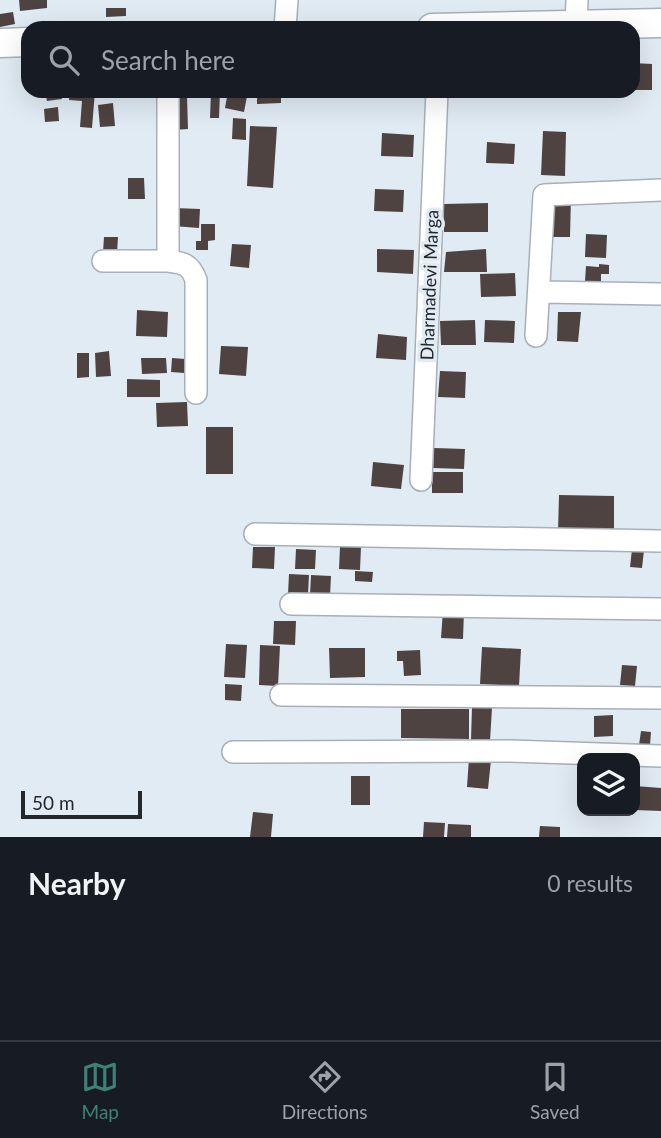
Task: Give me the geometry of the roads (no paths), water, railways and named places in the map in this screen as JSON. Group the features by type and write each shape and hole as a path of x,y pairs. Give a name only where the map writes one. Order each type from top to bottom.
{"main road":[{"path":"500,21 576,12 661,23"},
{"path":"0,43 21,42"}],"street":[{"path":"286,21 287,0"},
{"path":"168,98 168,261"},
{"name":"Dharmadevi Marga","path":"421,480 437,98"},
{"path":"536,336 541,292 544,195 661,190"},
{"path":"103,261 168,261 186,263 192,268 196,280 196,393"},
{"path":"541,292 661,294"},
{"path":"255,534 661,541"},
{"path":"291,604 661,610"},
{"path":"281,695 661,698"},
{"path":"233,752 510,751 661,756"}]}
